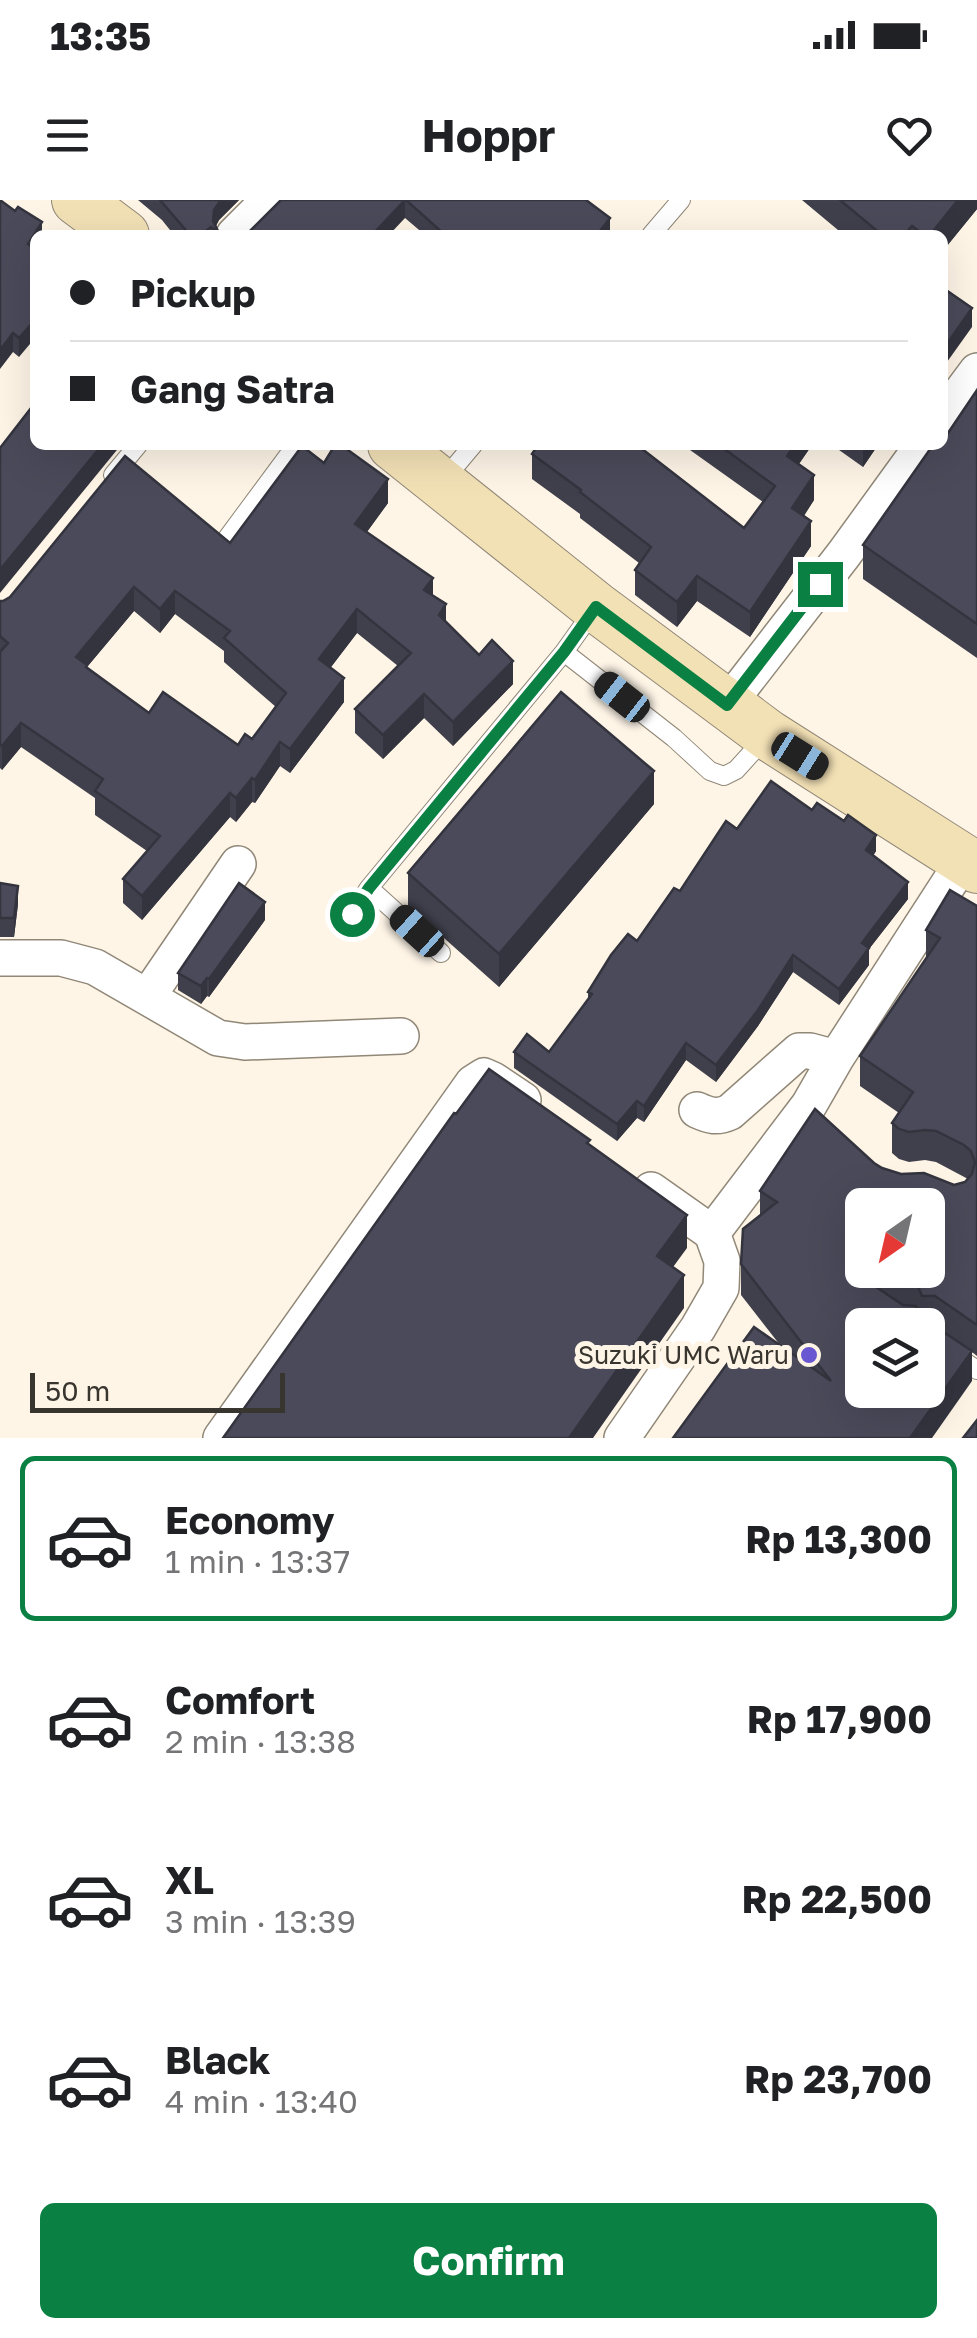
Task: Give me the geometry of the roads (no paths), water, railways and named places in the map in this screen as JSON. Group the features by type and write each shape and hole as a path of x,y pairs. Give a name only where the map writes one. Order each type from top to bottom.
{"street":[{"path":"77,200 117,230"},
{"path":"239,230 269,200"},
{"path":"948,410 977,371"},
{"path":"399,450 596,607 768,735 971,864 836,1058 809,1105 712,1233"},
{"path":"727,705 919,450"},
{"path":"148,996 238,864"},
{"path":"0,958 61,958 95,967 218,1038 245,1042 401,1036"},
{"path":"697,1110 710,1116 730,1112 799,1051 836,1058"},
{"path":"221,1438 473,1083 484,1076 494,1080 550,1119"},
{"path":"809,1105 838,1133"},
{"path":"622,1438 721,1288 722,1262 712,1233 631,1176"}],"lane":[{"path":"655,230 681,200"},
{"path":"100,491 134,450"},
{"path":"222,545 292,450"},
{"path":"441,483 469,450"},
{"path":"352,914 596,607"},
{"path":"564,652 710,771 724,776 736,770 768,735"},
{"path":"369,888 442,953"},
{"path":"945,1348 977,1370"}],"place":[{"name":"Suzuki UMC Waru","path":"809,1355"}]}
